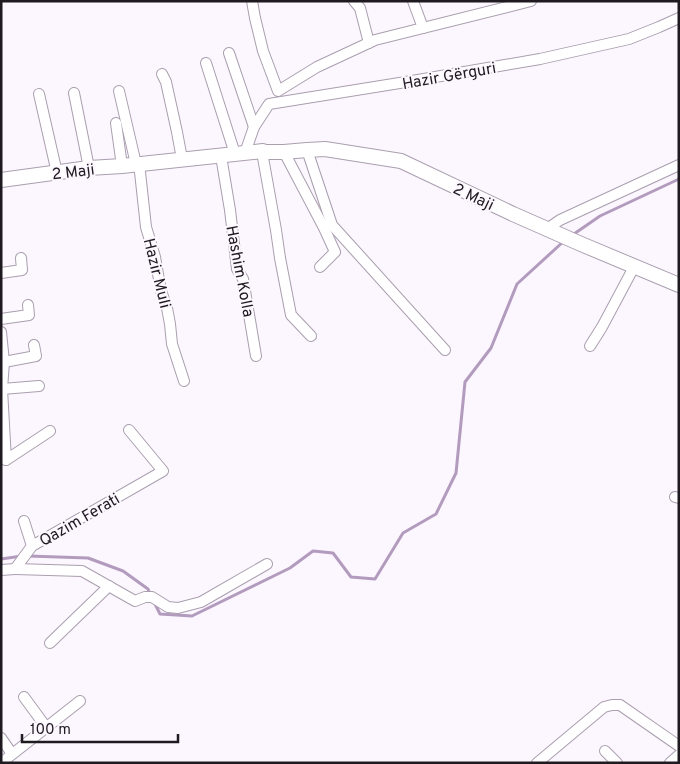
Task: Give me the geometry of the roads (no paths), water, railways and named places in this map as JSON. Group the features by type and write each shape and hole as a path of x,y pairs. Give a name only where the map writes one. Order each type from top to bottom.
{"street":[{"path":"252,1 263,51 278,91"},
{"path":"354,1 360,8 369,43"},
{"path":"413,1 423,28"},
{"path":"240,153 254,127 278,91 317,67 375,40 423,28 495,6 531,1"},
{"name":"Hazir Gërguri","path":"269,104 540,59 629,39 679,18"},
{"path":"229,53 254,127"},
{"path":"206,63 240,153"},
{"path":"162,74 166,82 182,159"},
{"name":"Hazir Muli","path":"119,91 138,164 146,227 156,257 161,291 170,324 172,344 184,381"},
{"path":"74,93 89,168"},
{"path":"39,94 56,173"},
{"path":"116,123 122,166"},
{"name":"2 Maji","path":"1,180 89,168 240,153 325,149 402,161 581,244 679,285"},
{"path":"307,150 332,225 445,350"},
{"path":"262,152 291,315 311,336"},
{"path":"284,152 335,252 320,267"},
{"name":"Hashim Kolla","path":"221,156 237,268 243,279 256,356"},
{"path":"552,231 560,220 679,165"},
{"path":"1,273 22,270 21,258"},
{"path":"590,346 634,267"},
{"path":"1,319 29,315 28,305"},
{"path":"1,332 4,362 2,389 6,460 50,431"},
{"path":"4,362 36,356 34,345"},
{"path":"2,389 39,386"},
{"name":"Qazim Ferati","path":"15,569 32,546 163,471 129,430"},
{"path":"24,521 32,546"},
{"path":"1,570 82,570 135,601 145,597 168,607 178,608 201,602 267,564"},
{"path":"50,643 108,586"},
{"path":"24,697 46,726"},
{"path":"1,763 46,726 80,702"},
{"path":"537,763 604,707 612,705 620,705 679,746"},
{"path":"1,738 12,754"},
{"path":"606,751 617,763"},
{"path":"670,763 679,755"}],"waterway":[{"path":"571,236 600,216 679,179"},
{"path":"154,602 160,614 192,616 290,568 313,551 333,553 351,577 375,579 403,533 436,514 456,473 465,382 491,348 517,284 564,241"},
{"path":"1,559 22,556"},
{"path":"28,556 88,558 123,571 148,589 150,594"}]}
